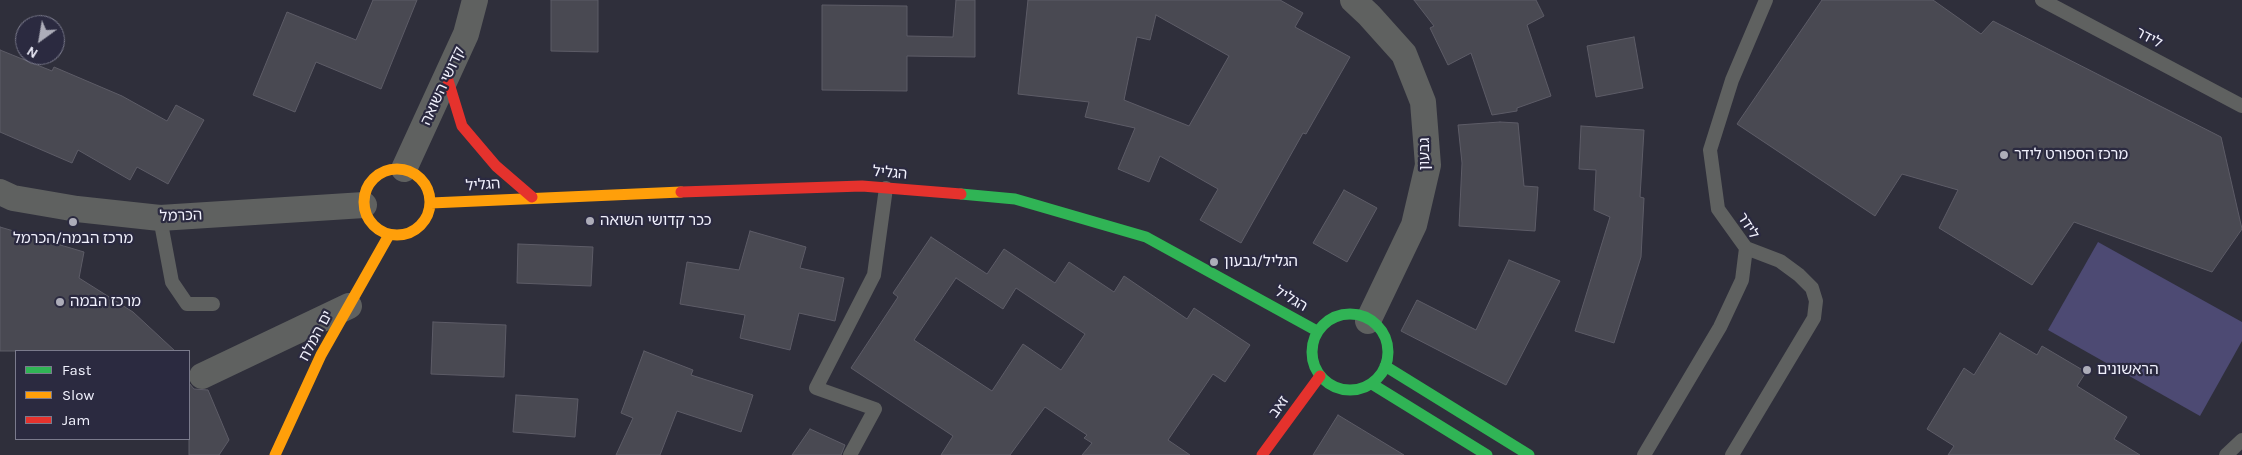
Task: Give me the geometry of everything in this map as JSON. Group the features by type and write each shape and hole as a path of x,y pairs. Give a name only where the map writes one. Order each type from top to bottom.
{"street":[{"name":"קדושי השואה","path":"404,169 466,34 475,0"},
{"name":"גבעון","path":"1353,0 1369,14 1404,54 1423,102 1428,165 1414,225 1368,321"},
{"path":"447,77 462,126 496,166 532,197"},
{"path":"404,169 415,174 424,182 430,192 431,203 428,216 422,226 412,233 401,236 389,235 374,226 367,216 364,205 366,189 372,180 387,171 404,169"},
{"name":"הגליל","path":"431,203 532,197 862,186 1015,198 1146,237 1317,331"},
{"name":"הכרמל","path":"0,192 13,198 68,207 160,218 364,205"},
{"name":"ים המלח","path":"275,455 321,355 389,235"},
{"path":"202,376 349,306"},
{"path":"1346,314 1368,321 1376,324 1384,335 1388,348 1385,366 1372,384 1356,390 1342,390 1330,385 1320,376 1312,357 1312,343 1317,331 1333,317 1346,314"},
{"path":"1385,366 1529,455"},
{"name":"זאב","path":"1262,455 1320,376"},
{"path":"1372,384 1487,455"}],"lane":[{"name":"לידר","path":"1644,455 1720,327 1742,280 1746,248 1718,209 1710,150 1732,80 1766,0"},
{"name":"לידר","path":"2042,0 2242,106"},
{"path":"850,455 875,409 816,388 874,275 886,188"},
{"path":"160,218 172,282 187,304 213,304"},
{"path":"1732,455 1814,318 1816,301 1812,288 1800,275 1780,261 1746,248"},
{"path":"2226,455 2242,440"}],"shaded area":[{"path":"2098,242 2242,322 2242,341 2200,416 2048,330"}],"building":[{"path":"373,0 417,0 381,89 316,62 295,112 253,95 287,12 356,40"},
{"path":"551,0 598,0 598,52 551,51"},
{"path":"956,0 975,0 975,57 907,56 907,91 822,90 822,5 907,6 907,36 953,37"},
{"path":"1028,0 1280,0 1303,13 1295,27 1350,57 1306,134 1303,133 1241,243 1200,220 1218,189 1160,156 1149,182 1118,169 1135,128 1085,117 1089,102 1018,94","holes":["1156,15 1229,56 1189,126 1124,100 1137,37 1150,40"]},
{"path":"1414,0 1536,0 1544,16 1527,25 1551,96 1517,108 1517,111 1492,115 1471,53 1448,65 1430,28 1434,26"},
{"name":"מרכז הספורט לידר","path":"1822,0 1933,0 1981,34 1993,21 2221,137 2242,229 2212,272 2074,222 2032,285 1939,228 1958,190 1902,174 1875,216 1737,124"},
{"path":"1634,37 1643,88 1596,97 1587,46"},
{"path":"0,50 15,56 15,65 37,65 52,71 54,67 122,96 167,121 176,105 204,120 168,184 137,167 130,180 78,150 72,163 0,132"},
{"path":"1500,122 1518,123 1524,186 1538,187 1535,231 1459,226 1462,163 1458,125"},
{"path":"1581,126 1644,130 1640,197 1644,198 1641,257 1614,343 1575,331 1610,217 1594,210 1596,170 1579,169"},
{"path":"1344,190 1377,208 1347,262 1313,243"},
{"path":"0,227 84,252 79,278 133,312 174,350 15,350 0,351"},
{"path":"750,231 806,247 800,268 844,278 835,321 799,313 790,350 740,338 745,315 680,304 687,262 739,270"},
{"path":"931,237 987,274 1004,249 1055,283 1069,262 1114,292 1124,276 1187,319 1194,308 1250,345 1225,382 1213,374 1168,440 1190,455 1082,455 1092,443 1084,438 1087,435 1045,407 1010,455 941,455 953,436 851,368 898,297 893,293","holes":["956,278 1003,309 1016,288 1085,334 1061,370 1023,344 992,391 914,340"]},
{"path":"518,244 593,247 591,286 517,283"},
{"path":"1509,260 1560,281 1506,385 1401,331 1417,300 1476,330"},
{"path":"433,322 506,325 504,377 431,374"},
{"path":"2000,333 2037,355 2042,346 2086,372 2077,386 2127,417 2114,439 2140,455 1948,455 1954,446 1927,429 1964,368 1974,375"},
{"path":"644,351 693,370 691,375 753,395 741,432 677,411 660,455 616,455 633,418 621,413"},
{"path":"190,384 194,389 208,390 229,440 219,455 189,455"},
{"path":"516,395 578,399 575,437 513,432"},
{"path":"1338,415 1404,455 1313,455"},
{"path":"810,429 845,445 841,455 792,455"}],"traffic: fast":[{"path":"961,194 1015,199 1146,237 1317,331"},
{"path":"1350,314 1364,317 1377,325 1385,338 1388,352 1385,366 1377,379 1364,387 1350,390 1336,387 1323,379 1315,366 1312,352 1315,338 1323,325 1336,317 1350,314"},
{"path":"1385,366 1529,455"},
{"path":"1372,384 1487,455"}],"traffic: slow":[{"path":"390,169 404,169 416,174 425,183 430,195 430,202 428,215 421,226 404,235 390,235 378,230 369,221 364,209 364,195 369,183 378,174 390,169"},
{"path":"431,203 681,192"},
{"path":"275,455 321,355 389,235"}],"traffic: jam":[{"path":"447,77 462,126 496,166 532,197"},
{"path":"681,192 862,186 961,194"},
{"path":"1262,455 1320,376"}],"place":[{"name":"מרכז הספורט לידר","path":"2004,155"},
{"name":"ככר קדושי השואה","path":"590,221"},
{"name":"מרכז הבמה/הכרמל","path":"73,222"},
{"name":"הגליל/גבעון","path":"1214,262"},
{"name":"מרכז הבמה","path":"60,302"},
{"name":"הראשונים","path":"2087,370"}]}
